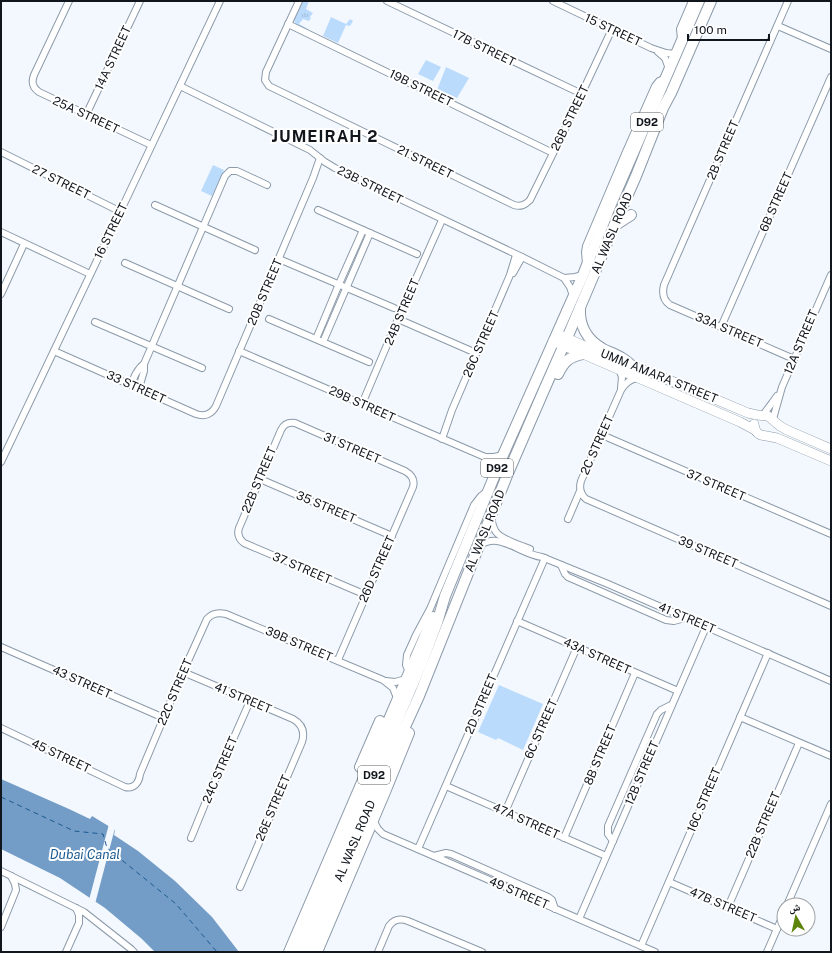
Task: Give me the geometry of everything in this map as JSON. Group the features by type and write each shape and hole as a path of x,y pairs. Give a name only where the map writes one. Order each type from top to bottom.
{"main road":[{"name":"AL WASL ROAD","path":"290,952 381,720 384,715 393,709 432,620 445,596 494,475 587,265 611,204 699,1"},
{"name":"AL WASL ROAD","path":"308,952 419,696 490,517 636,176 663,108 711,1"},
{"path":"663,108 665,97 679,65 679,60 676,54"},
{"path":"614,226 631,215"},
{"path":"580,305 582,324 589,338 596,345 621,357 632,366"},
{"path":"544,390 542,382 555,348 553,341"},
{"path":"544,390 555,379 566,361 572,357 583,354"},
{"name":"AL WASL ROAD","path":"290,952 421,665 437,623 445,596"},
{"path":"317,952 414,721 419,696"}],"street":[{"name":"25A STREET","path":"69,1 34,75 32,83 36,90 151,146"},
{"name":"14A STREET","path":"86,115 140,1"},
{"name":"16 STREET","path":"1,462 220,1"},
{"path":"288,24 299,1"},
{"name":"17B STREET","path":"387,1 582,94"},
{"name":"15 STREET","path":"553,1 651,48"},
{"name":"AL WASL ROAD","path":"682,42 680,29 692,1"},
{"name":"2B STREET","path":"665,300 663,292 664,285 788,1"},
{"name":"21 STREET","path":"288,24 266,72 266,84 514,205 524,205"},
{"name":"19B STREET","path":"288,24 553,152"},
{"path":"778,26 831,49"},
{"name":"26B STREET","path":"524,205 530,200 612,29"},
{"path":"651,48 666,53 676,54"},
{"path":"651,48 665,58 668,73"},
{"name":"6B STREET","path":"721,327 831,77"},
{"name":"23B STREET","path":"180,86 310,150 335,168 564,278"},
{"name":"27 STREET","path":"1,152 121,212"},
{"name":"20B STREET","path":"216,406 314,177 319,172 323,160"},
{"path":"139,388 144,371 144,364 151,346 225,176 230,171 237,171 268,185"},
{"path":"155,206 204,226 255,250"},
{"path":"318,210 417,254"},
{"name":"24B STREET","path":"362,404 398,318 442,220"},
{"path":"316,339 363,230"},
{"path":"1,232 90,274"},
{"path":"323,342 370,233"},
{"path":"1,294 24,244"},
{"name":"26C STREET","path":"439,438 510,275 515,270 519,256"},
{"path":"279,259 394,308"},
{"path":"125,263 229,309"},
{"path":"564,278 575,277 583,274"},
{"name":"12A STREET","path":"773,420 782,387 831,274"},
{"path":"564,278 570,286 573,296"},
{"name":"33A STREET","path":"665,300 670,305 794,359"},
{"path":"398,318 476,353"},
{"path":"269,319 369,362"},
{"path":"95,322 202,368"},
{"name":"UMM AMARA STREET","path":"553,341 565,342 632,366 684,386 743,412 762,416"},
{"name":"UMM AMARA STREET","path":"565,342 583,354 740,422 755,430"},
{"name":"33 STREET","path":"54,351 201,416 210,413 216,406"},
{"name":"29B STREET","path":"239,351 485,457 503,455"},
{"path":"131,385 136,373 144,364"},
{"name":"2C STREET","path":"586,499 580,491 581,480 621,390 622,382 619,369"},
{"path":"621,390 626,383 638,378"},
{"name":"12A STREET","path":"762,416 782,387"},
{"path":"831,449 786,430 768,416 759,417 755,421 755,430 759,434 781,439 831,461"},
{"path":"766,436 771,433 775,426 773,420"},
{"name":"31 STREET","path":"287,423 295,423 388,463 408,473 413,478"},
{"name":"22B STREET","path":"239,538 238,530 282,427 287,423"},
{"name":"37 STREET","path":"602,435 831,534"},
{"path":"485,457 492,465 494,475"},
{"name":"26D STREET","path":"338,660 413,487 413,478"},
{"name":"35 STREET","path":"260,479 392,536"},
{"name":"AL WASL ROAD","path":"407,675 406,658 416,635 430,609 474,505 481,496 489,490"},
{"path":"568,519 580,491"},
{"name":"39 STREET","path":"586,499 831,606"},
{"name":"41 STREET","path":"490,517 497,534 534,551 543,557"},
{"name":"37 STREET","path":"239,538 244,543 366,595"},
{"name":"41 STREET","path":"479,545 489,541 498,541 543,557 831,681"},
{"name":"2D STREET","path":"418,849 517,621 543,557"},
{"path":"562,565 564,572 568,577 666,620 674,621 685,618"},
{"name":"39B STREET","path":"214,614 226,614 383,680 395,682 407,675"},
{"name":"22C STREET","path":"121,785 130,783 140,774 207,619 214,614"},
{"name":"43A STREET","path":"517,621 678,691"},
{"name":"12B STREET","path":"579,919 706,627"},
{"name":"43 STREET","path":"1,647 164,718"},
{"name":"6C STREET","path":"505,812 577,647"},
{"name":"16C STREET","path":"641,946 768,653"},
{"name":"41 STREET","path":"183,672 293,719 302,727"},
{"name":"8B STREET","path":"564,838 635,673"},
{"name":"39B STREET","path":"383,680 393,688 397,698"},
{"name":"24C STREET","path":"191,838 250,701"},
{"path":"613,841 608,834 608,826 657,714 661,710 671,705"},
{"path":"740,717 831,756"},
{"name":"26E STREET","path":"240,887 302,742 302,727"},
{"name":"45 STREET","path":"1,728 121,785"},
{"name":"22B STREET","path":"728,907 799,742"},
{"name":"47A STREET","path":"446,786 606,856"},
{"path":"791,897 831,804"},
{"path":"373,820 376,827 383,834"},
{"path":"366,837 383,834"},
{"name":"49 STREET","path":"383,834 655,952"},
{"path":"1,871 30,884 91,917 131,948 134,952"},
{"path":"11,875 16,890"},
{"name":"47B STREET","path":"669,882 776,928"},
{"path":"1,927 16,890 21,886 30,884"},
{"path":"66,952 79,923 79,915 76,908"},
{"path":"79,923 84,919 91,917"},
{"path":"378,952 389,926 395,920 400,919 404,919 482,952"},
{"path":"767,952 776,930"}],"green space":[{"path":"302,1 309,1 306,9 313,13 309,21 303,19 299,24 308,29 307,32 297,25 294,20"},
{"path":"331,17 346,24 350,19 353,21 350,26 346,25 338,43 323,36"},
{"path":"426,60 441,67 433,81 418,74"},
{"path":"446,67 469,78 457,98 437,90"},
{"path":"213,165 224,170 212,196 201,191"},
{"path":"499,685 543,704 523,750 498,738 496,740 478,732"}],"water":[{"name":"Dubai Canal","path":"1,779 90,819 92,816 115,830 114,835 138,851 175,881 212,917 239,952 155,952 105,908 60,878 1,849"}],"pier":[{"path":"109,824 115,828 95,904 89,900"}],"ferry route":[{"path":"1,797 74,831 103,834 107,848 176,904 217,952"}],"district":[{"name":"JUMEIRAH 2","path":"325,136"}]}
